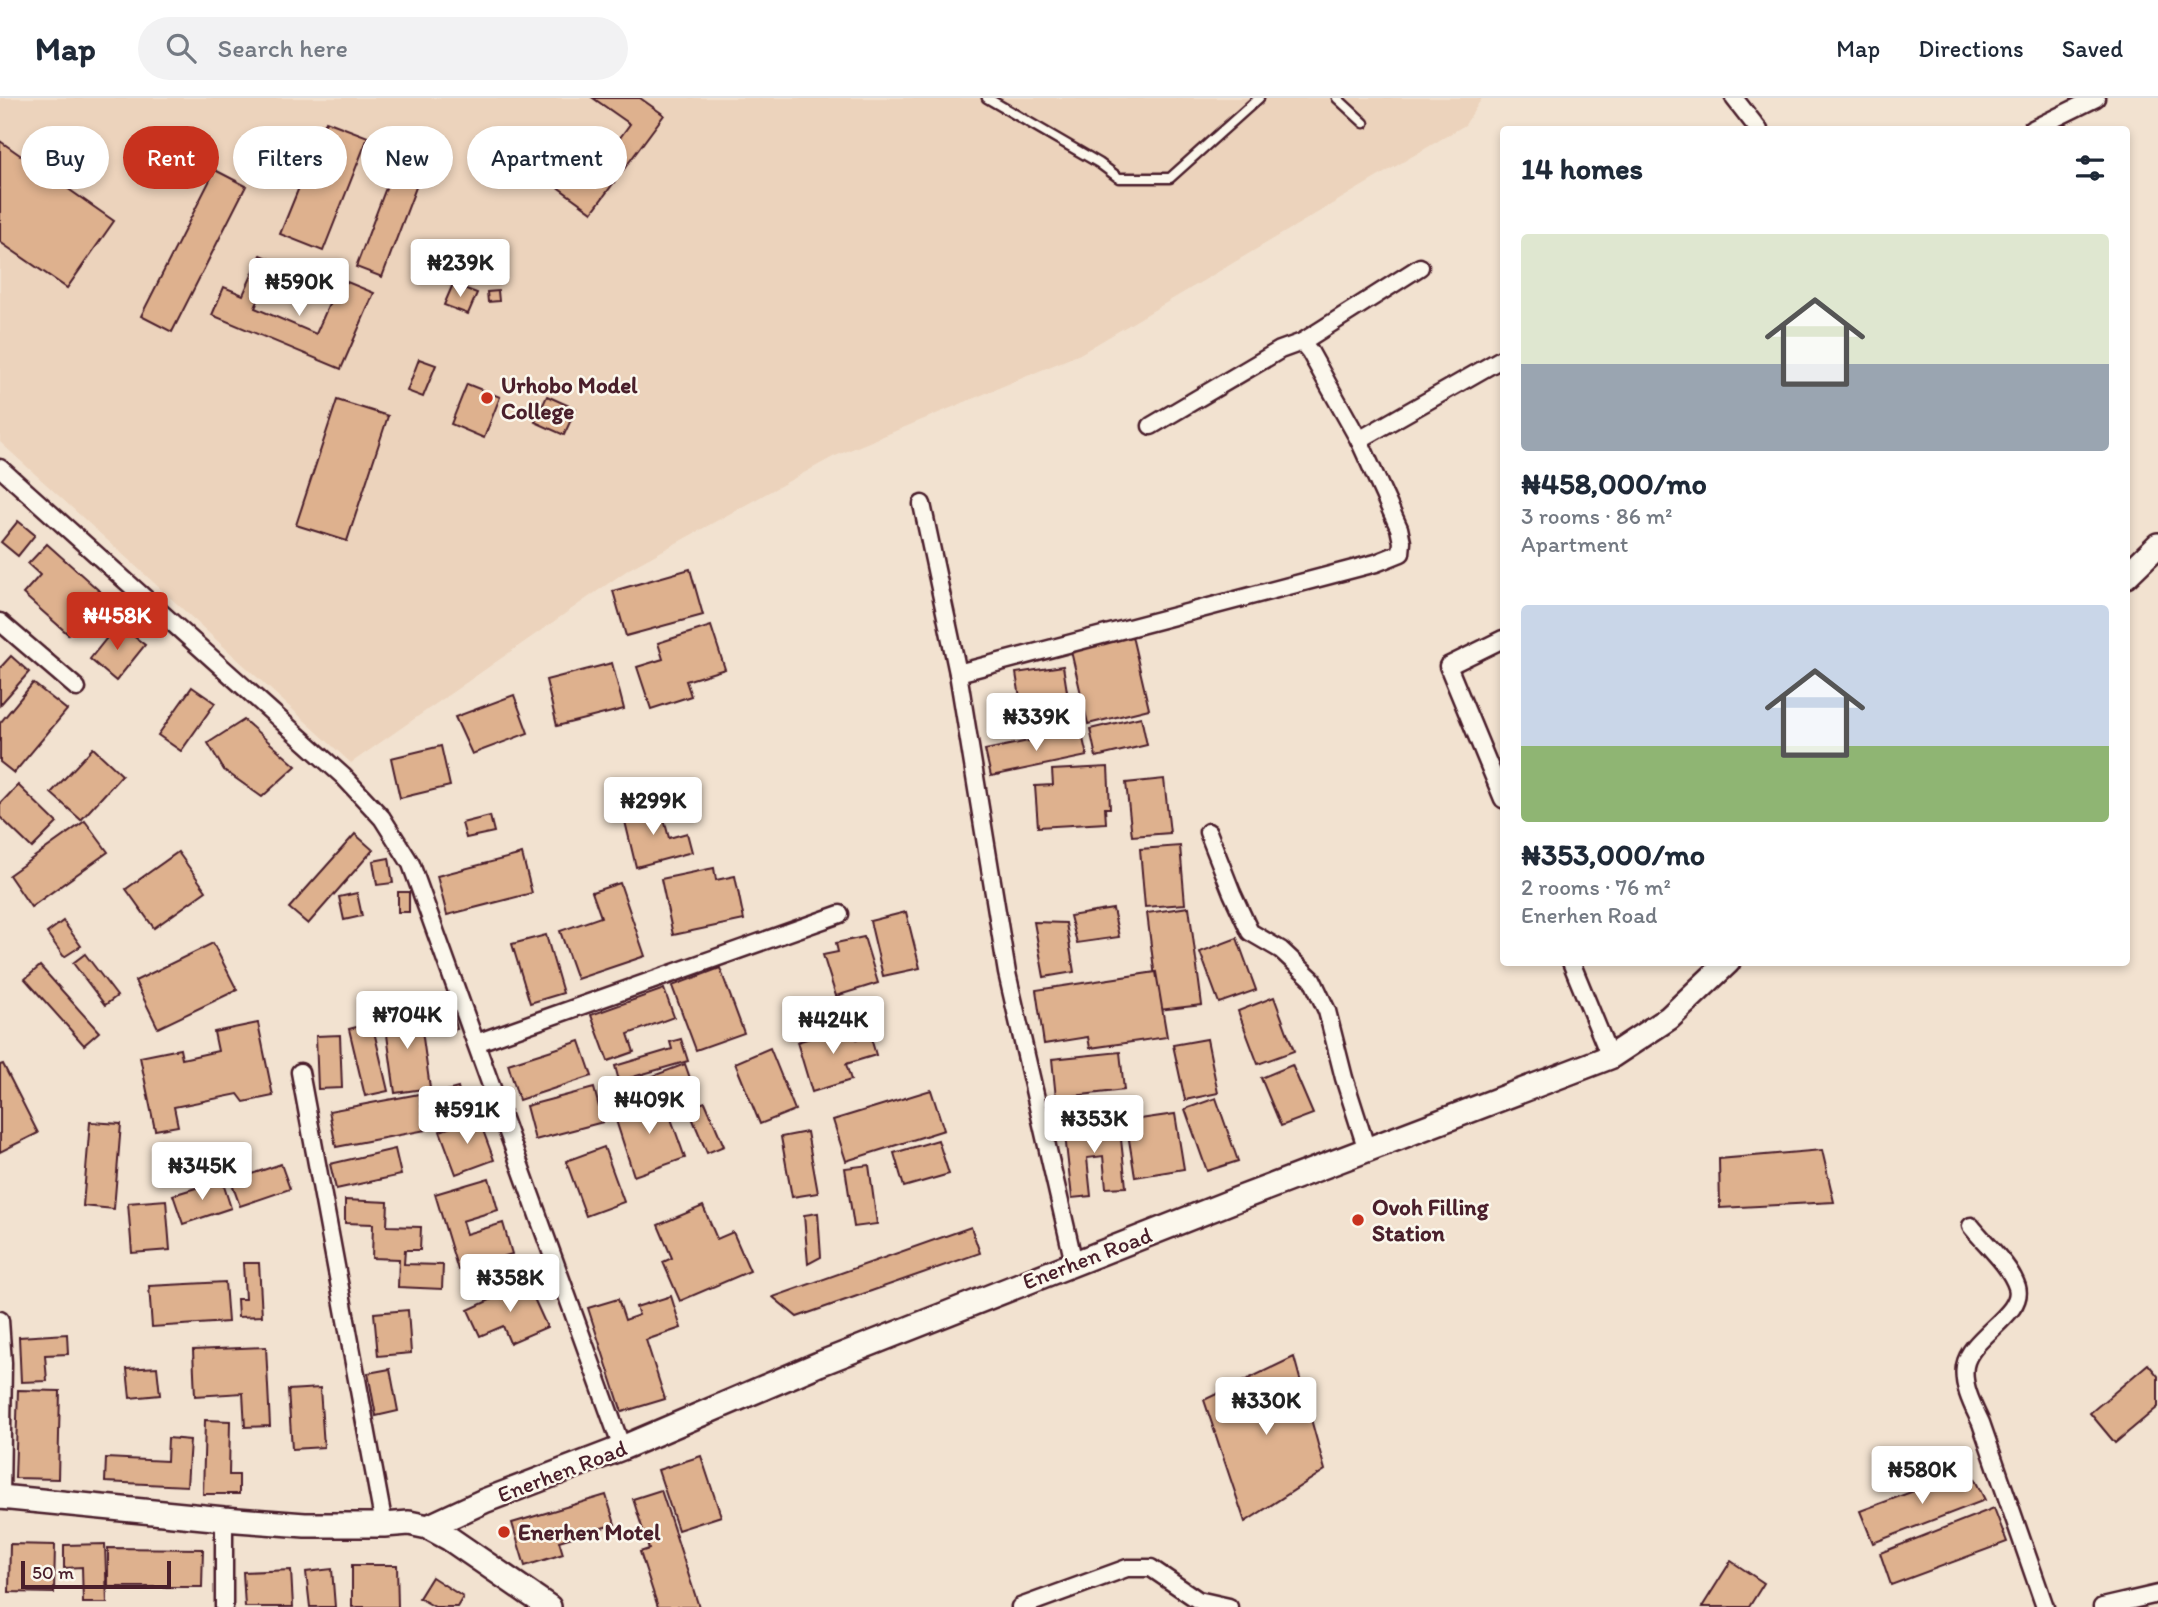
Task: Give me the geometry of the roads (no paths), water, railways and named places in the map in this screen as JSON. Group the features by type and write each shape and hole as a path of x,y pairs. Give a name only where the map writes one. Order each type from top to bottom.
{"street":[{"path":"1734,98 1756,126"},
{"path":"2039,126 2096,98"},
{"path":"1152,426 1280,351 1302,342 1420,268"},
{"path":"958,673 1376,564 1401,553 1399,528 1359,440 1302,342"},
{"path":"1359,440 1500,360"},
{"path":"0,468 324,758 382,818 411,864 622,1448"},
{"path":"922,504 958,673 1007,973 1074,1263"},
{"path":"2130,572 2158,545"},
{"path":"0,622 77,688"},
{"path":"1500,640 1448,666 1500,792"},
{"path":"1208,832 1231,893 1251,932 1281,950 1312,979 1327,1011 1344,1078 1367,1150"},
{"path":"476,1042 840,914"},
{"path":"1573,966 1610,1057"},
{"name":"Enerhen Road","path":"428,1527 484,1501 622,1448 819,1364 1610,1057 1669,1018 1724,966"},
{"path":"300,1072 384,1525"},
{"path":"1970,1226 2012,1276 2018,1289 2018,1299 2011,1310 1975,1344 1965,1366 1968,1395 1981,1423 2045,1607"},
{"path":"0,1320 3,1363 0,1497 305,1525 410,1523 428,1527 450,1538 549,1607"},
{"path":"223,1607 224,1519"},
{"path":"1020,1607 1128,1568 1151,1568 1198,1600 1229,1607"},
{"path":"2102,1607 2158,1594"}],"lane":[{"path":"987,98 1099,163 1119,178 1170,178 1259,98"},
{"path":"1337,98 1364,122"}],"place":[{"name":"Urhobo Model College","path":"487,398"},
{"name":"Ovoh Filling Station","path":"1358,1220"},
{"name":"Enerhen Motel","path":"504,1532"}]}
